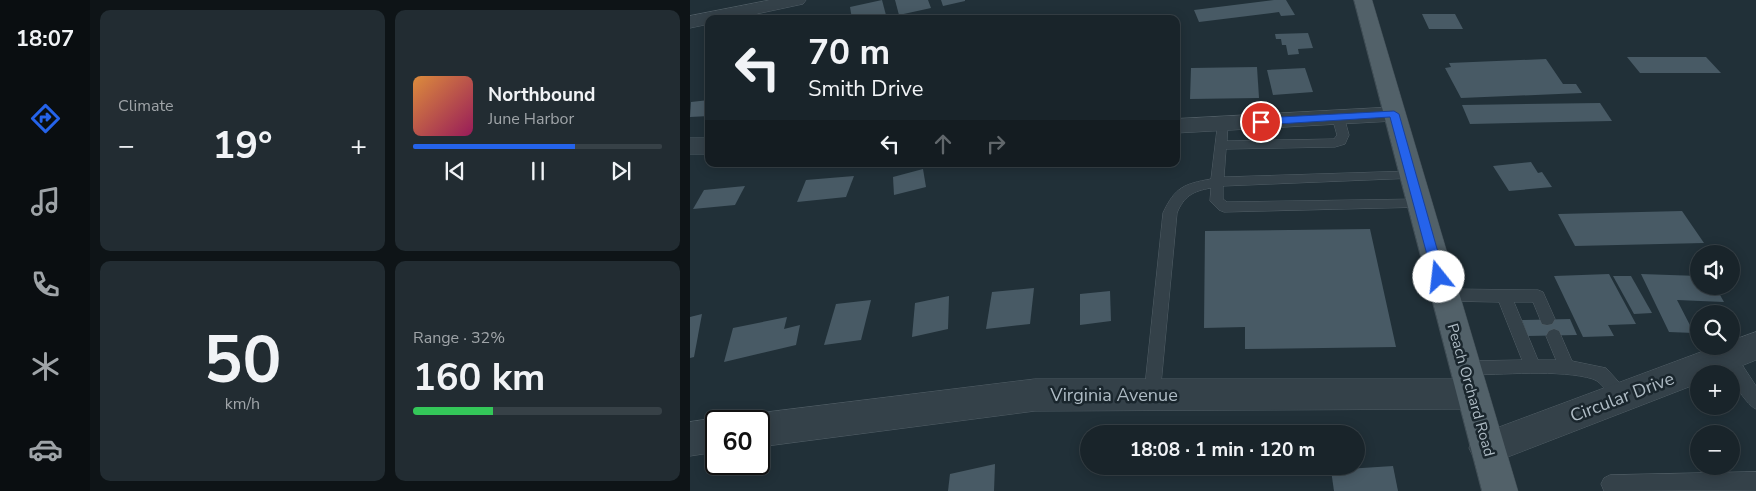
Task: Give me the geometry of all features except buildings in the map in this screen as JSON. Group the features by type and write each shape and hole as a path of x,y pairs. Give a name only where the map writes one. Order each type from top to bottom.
{"main road":[{"name":"Peach Orchard Road","path":"1363,0 1500,491"}],"street":[{"path":"724,15 797,0"},
{"path":"690,22 705,19"},
{"path":"1180,127 1221,134 1338,117 1394,114"},
{"path":"690,146 705,146"},
{"name":"Circular Drive","path":"1487,448 1742,351"},
{"name":"Virginia Avenue","path":"770,429 1035,395 1152,394 1468,381"},
{"path":"690,439 705,437"}],"lane":[{"path":"1221,134 1216,201 1224,207 1419,204"},
{"path":"1152,394 1170,213 1177,196 1189,188 1217,182 1411,175"},
{"path":"1444,295 1538,296 1547,319"},
{"path":"1504,296 1533,367"},
{"path":"1554,336 1567,368"},
{"path":"1742,351 1756,401"},
{"path":"1468,381 1533,367 1567,368 1600,373 1621,397"},
{"path":"1613,491 1610,484 1697,486 1756,481"}],"route":[{"path":"1261,122 1394,114 1439,277"}]}
